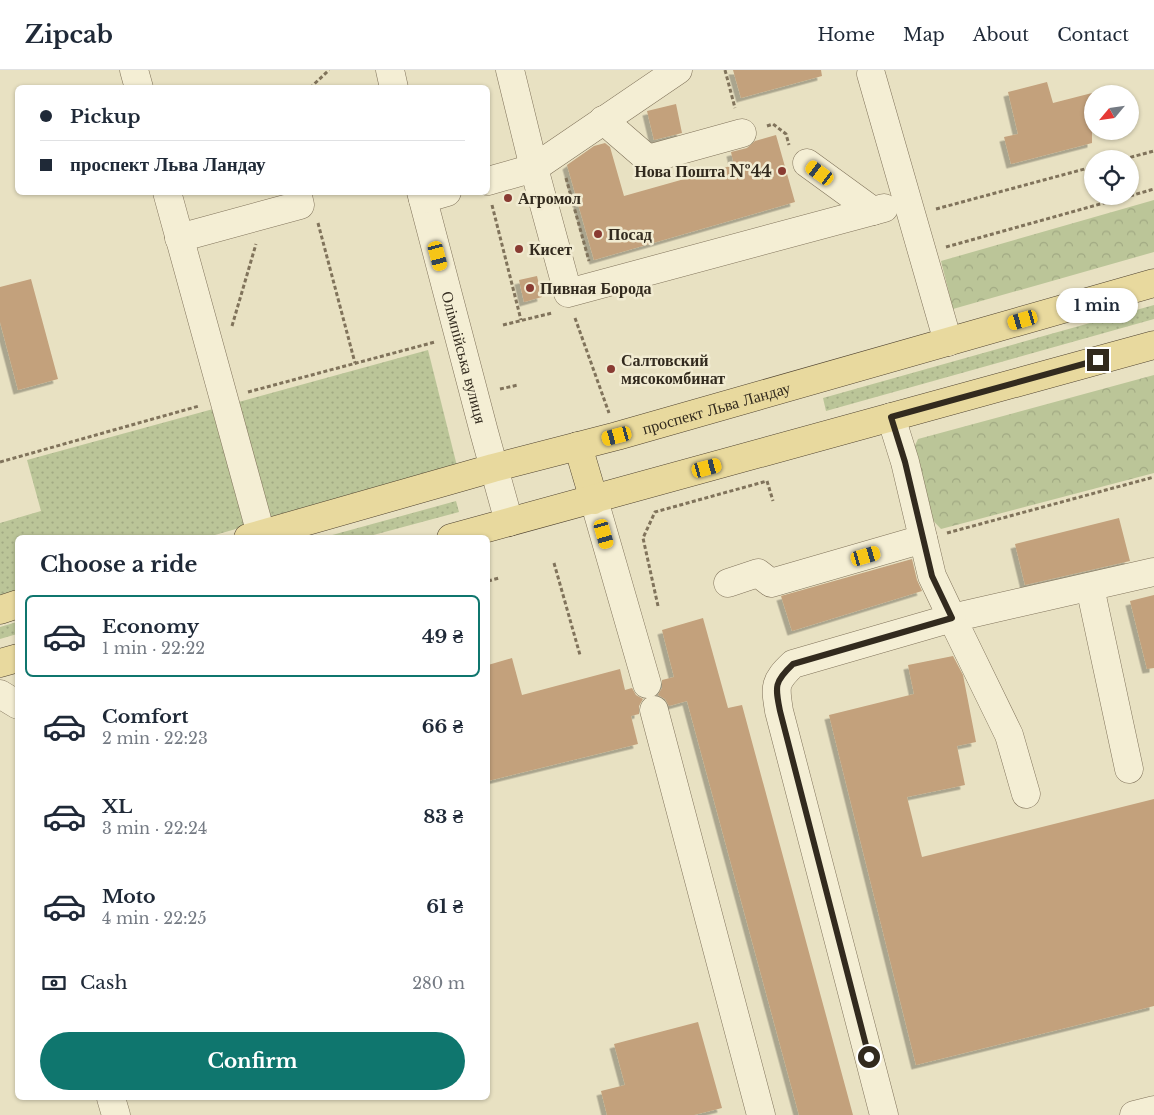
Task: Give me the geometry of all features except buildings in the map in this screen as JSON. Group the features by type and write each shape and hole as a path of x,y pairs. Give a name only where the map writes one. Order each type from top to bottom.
{"main road":[{"name":"проспект Льва Ландау","path":"258,535 1154,283"},
{"path":"462,535 1154,345"},
{"path":"578,446 594,500"},
{"path":"0,610 15,605"},
{"path":"0,663 15,659"}],"street":[{"path":"134,70 138,85"},
{"path":"390,70 393,85"},
{"path":"510,70 568,293 873,211 909,209"},
{"path":"490,189 534,168 678,70"},
{"path":"871,74 948,342"},
{"path":"604,120 648,159 742,133"},
{"path":"807,163 873,211"},
{"path":"168,195 254,535"},
{"path":"180,238 300,204 298,195"},
{"name":"Олімпійська вулиця","path":"430,195 494,468 509,522"},
{"path":"891,417 905,462 932,576 1010,735 1026,794"},
{"path":"594,500 647,684"},
{"path":"728,583 758,574 772,583 923,539"},
{"path":"884,1115 784,730 776,691 780,676 793,664 952,618 1154,572"},
{"path":"1090,587 1129,769"},
{"path":"0,694 15,703"},
{"path":"654,710 761,1115"},
{"path":"112,1100 116,1115"},
{"path":"1134,1115 1154,1110"}],"path":[{"path":"313,85 329,70"},
{"path":"725,70 742,133"},
{"path":"559,151 596,285"},
{"path":"1139,155 1154,151"},
{"path":"909,209 1084,169"},
{"path":"1139,193 1154,189"},
{"path":"490,193 522,320"},
{"path":"923,254 1097,205"},
{"path":"231,329 265,214"},
{"path":"317,220 355,363"},
{"path":"503,325 555,312"},
{"path":"574,316 609,414"},
{"path":"499,389 518,385"},
{"path":"923,539 1154,478"},
{"path":"658,606 643,538 655,512 767,480 773,502"},
{"path":"554,563 580,655"},
{"path":"490,580 499,578"}],"green space":[{"path":"1154,200 1154,252 953,309 941,261"},
{"path":"1154,305 1154,319 826,411 823,398"},
{"path":"428,350 457,466 215,535 15,535 15,592 0,596 0,523 41,511 27,460"},
{"path":"1154,375 1154,473 941,529 925,512 911,454 918,439"},
{"path":"456,501 459,512 373,535 332,535"},
{"path":"15,623 15,635 0,639 0,627"}],"place":[{"name":"Нова Пошта №44","path":"782,171"},
{"name":"Агромол","path":"508,198"},
{"name":"Посад","path":"598,234"},
{"name":"Кисет","path":"519,249"},
{"name":"Пивная Борода","path":"530,288"},
{"name":"Салтовский мясокомбинат","path":"611,369"}],"route":[{"path":"869,1057 780,711 776,691 780,676 793,664 952,618 932,576 905,462 891,417 1098,360"}]}
